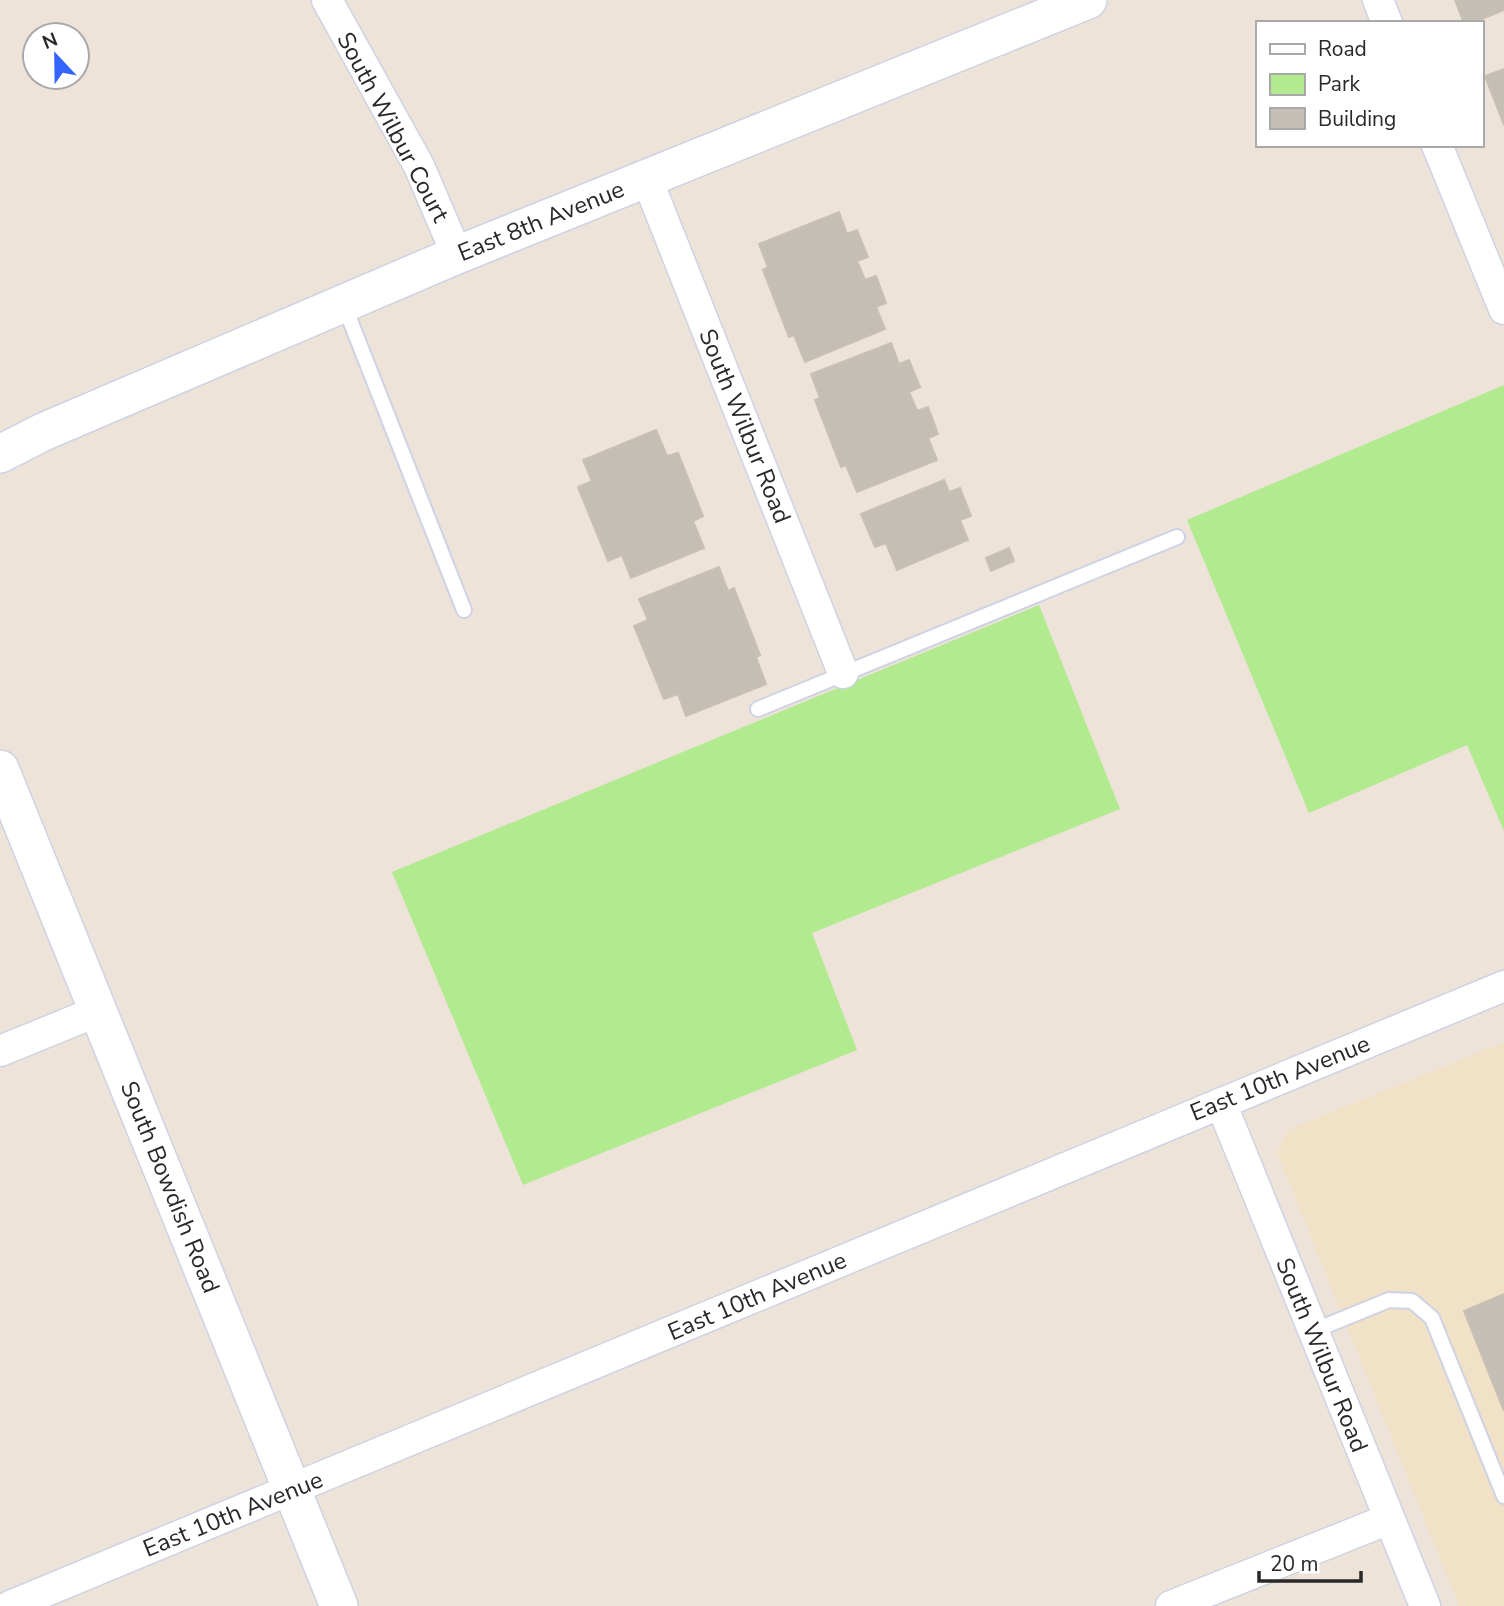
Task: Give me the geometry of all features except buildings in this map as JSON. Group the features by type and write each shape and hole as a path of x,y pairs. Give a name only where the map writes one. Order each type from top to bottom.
{"street":[{"name":"South Wilbur Court","path":"327,0 419,166 457,255"},
{"name":"East 8th Avenue","path":"0,454 43,432 457,255 1088,0"},
{"path":"1378,0 1386,21"},
{"path":"1438,147 1504,309"},
{"name":"South Wilbur Road","path":"647,178 843,673"},
{"name":"South Bowdish Road","path":"0,769 339,1606"},
{"name":"East 10th Avenue","path":"10,1606 1504,986"},
{"path":"0,1051 98,1011"},
{"name":"South Wilbur Road","path":"1221,1103 1425,1606"},
{"path":"1171,1606 1389,1519"}],"lane":[{"path":"343,304 464,610"},
{"path":"758,709 1177,537"},
{"path":"1313,1331 1389,1300 1412,1301 1432,1318 1504,1496"}],"shaded area":[{"path":"1504,1042 1504,1606 1459,1606 1277,1152 1288,1130"}],"green space":[{"path":"1504,385 1504,831 1467,745 1309,813 1187,520"},
{"path":"1039,605 1120,809 812,933 857,1050 523,1185 392,872"}]}
